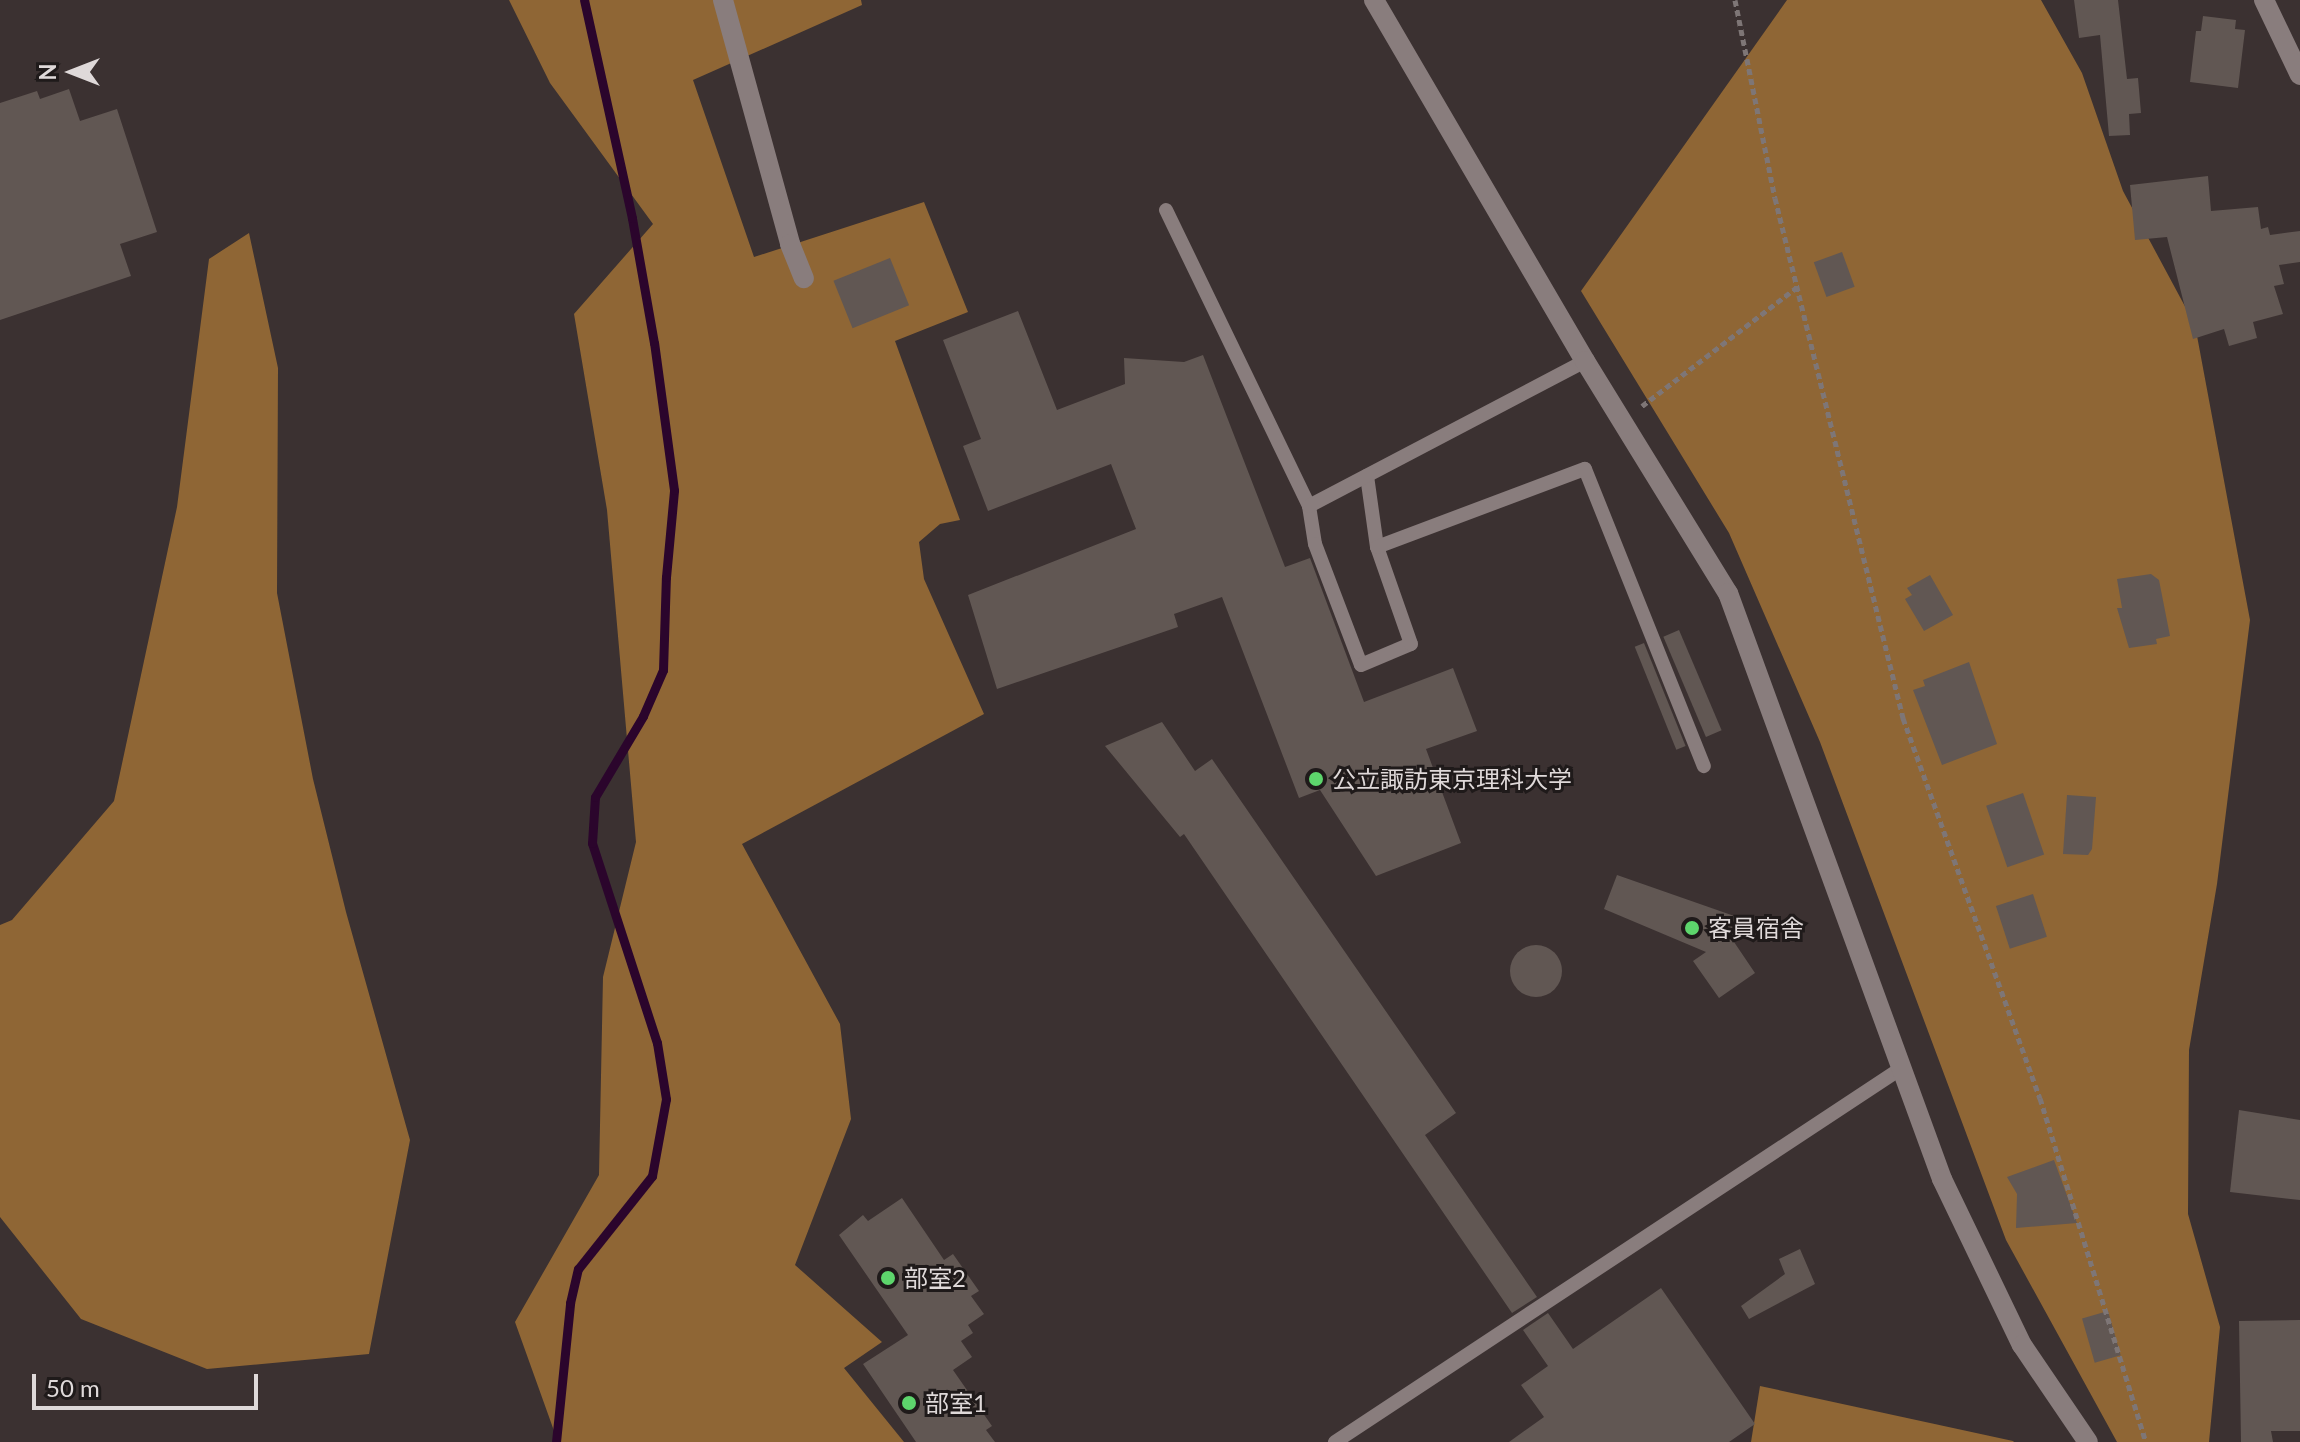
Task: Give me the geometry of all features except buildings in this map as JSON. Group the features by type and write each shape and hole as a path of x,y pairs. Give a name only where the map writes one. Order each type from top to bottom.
{"street":[{"path":"723,0 790,244 804,278"},
{"path":"1374,0 1585,361 1728,593 1942,1179 2022,1345 2088,1442"},
{"path":"2264,0 2300,75"}],"lane":[{"path":"1166,210 1309,506 1315,544 1361,665 1411,644 1377,547 1367,476"},
{"path":"1309,506 1585,361"},
{"path":"1377,547 1585,469 1704,766"},
{"path":"1335,1442 1903,1067"}],"path":[{"path":"1735,0 1797,288 1903,718 2040,1098 2146,1442"},
{"path":"1622,421 1797,288"}],"shaded area":[{"path":"509,0 861,0 862,5 693,80 754,257 924,202 968,312 895,341 960,520 940,524 919,542 924,579 984,714 742,844 840,1024 851,1119 795,1265 882,1342 844,1368 904,1442 558,1442 515,1322 599,1175 603,977 636,842 607,510 574,314 653,224 550,83"},
{"path":"1787,0 2041,0 2082,73 2123,191 2195,325 2250,620 2217,884 2189,1050 2188,1214 2220,1327 2209,1442 2117,1442 2006,1240 1820,742 1729,533 1581,291"},
{"path":"249,233 278,368 277,593 313,779 346,912 410,1140 369,1354 207,1369 81,1319 0,1217 0,925 12,920 114,801 177,507 209,259"},
{"path":"1760,1386 2013,1441 2014,1442 1751,1442"}],"waterway":[{"path":"556,1442 570,1303 578,1269 652,1176 666,1099 657,1043 592,843 595,797 643,716 663,670 666,577 674,490 654,343 632,218 584,0"}],"place":[{"name":"公立諏訪東京理科大学","path":"1316,779"},
{"name":"客員宿舎","path":"1692,928"},
{"name":"部室2","path":"888,1278"},
{"name":"部室1","path":"909,1403"}]}
